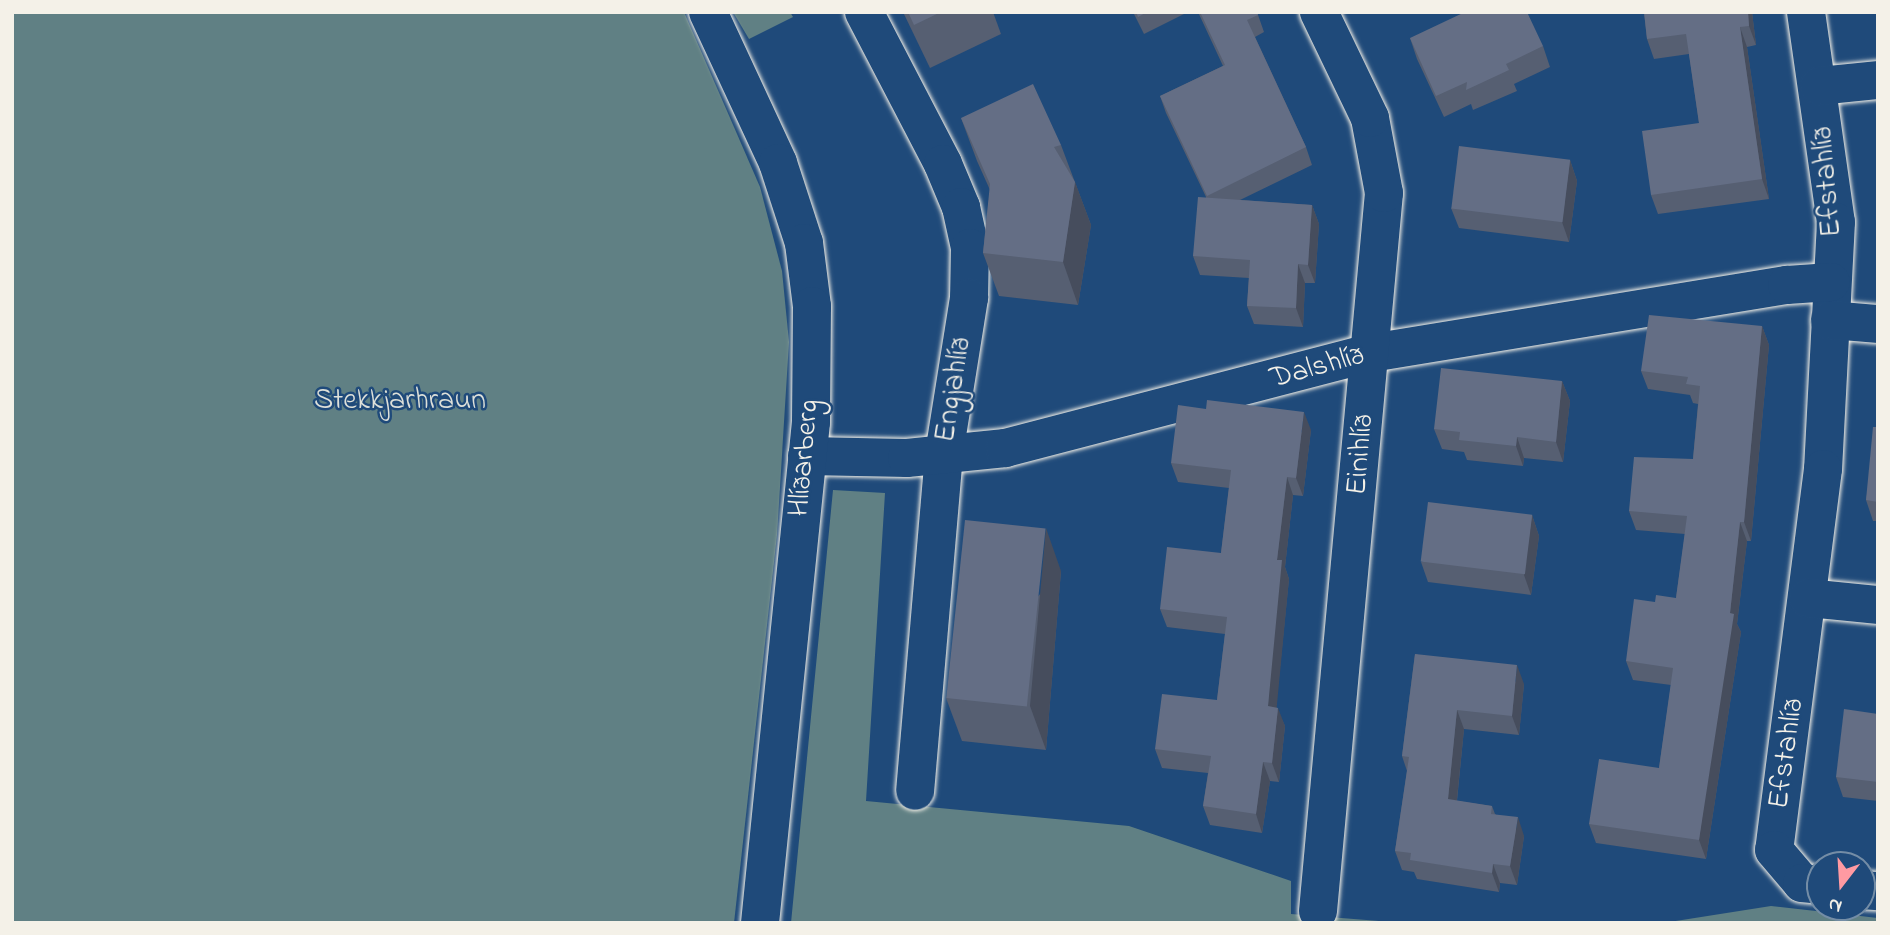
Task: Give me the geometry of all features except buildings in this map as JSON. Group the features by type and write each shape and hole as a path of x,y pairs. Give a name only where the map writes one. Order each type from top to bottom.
{"street":[{"name":"Hlíðarberg","path":"708,12 778,163 804,243 812,306 807,456 760,923"},
{"name":"Engjahlíð","path":"864,12 943,164 971,248 969,298 944,454 915,791"},
{"name":"Einihlíð","path":"1318,911 1384,213 1381,156 1370,118 1319,12"},
{"name":"Efstahlíð","path":"1806,12 1819,86 1836,222 1823,469 1774,850 1802,883 1806,883"},
{"name":"Efstahlíð","path":"1819,86 1878,80"},
{"name":"Dalshlíð","path":"807,456 907,458 1005,448 1371,353 1787,285 1831,282"},
{"path":"1830,320 1878,324"},
{"path":"1808,598 1878,605"}],"green space":[{"name":"Stekkjarhraun","path":"12,12 684,12 760,187 782,271 789,342 777,535 734,923 12,923"},
{"path":"733,12 790,12 793,17 749,39"},
{"path":"833,490 885,493 866,801 1129,826 1291,881 1291,914 1404,923 791,923"},
{"path":"1771,906 1806,910 1806,921 1876,921 1878,918 1878,923 1663,923"}]}
